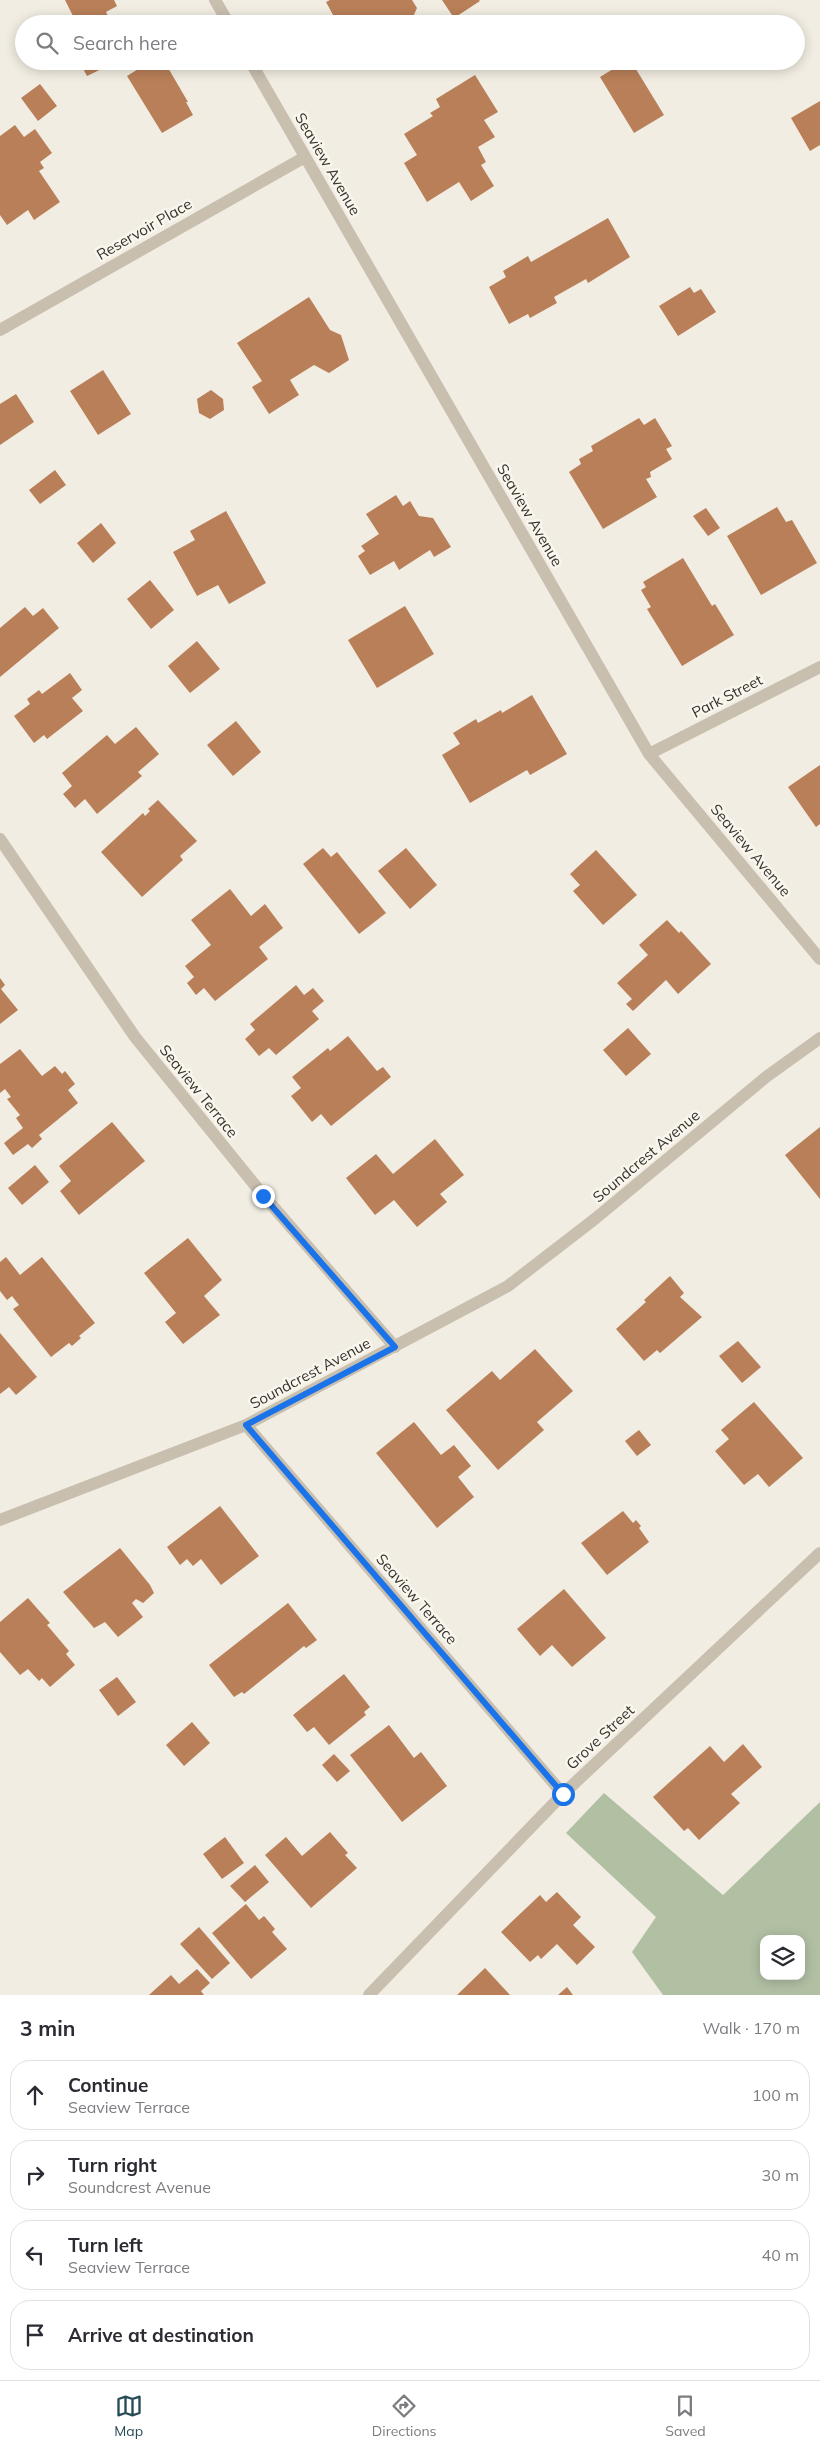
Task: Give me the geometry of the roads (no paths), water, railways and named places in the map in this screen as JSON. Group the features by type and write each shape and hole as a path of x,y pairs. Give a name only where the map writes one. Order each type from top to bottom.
{"street":[{"path":"215,0 224,15"},
{"name":"Seaview Avenue","path":"255,70 649,754 820,959"},
{"name":"Reservoir Place","path":"0,330 304,157"},
{"name":"Park Street","path":"649,754 820,667"},
{"name":"Seaview Terrace","path":"0,839 135,1037 263,1196 395,1347"},
{"name":"Soundcrest Avenue","path":"0,1520 246,1425 508,1286 596,1218 766,1077 820,1038"},
{"name":"Seaview Terrace","path":"246,1425 563,1794"},
{"name":"Grove Street","path":"369,1995 563,1794 820,1553"}]}
